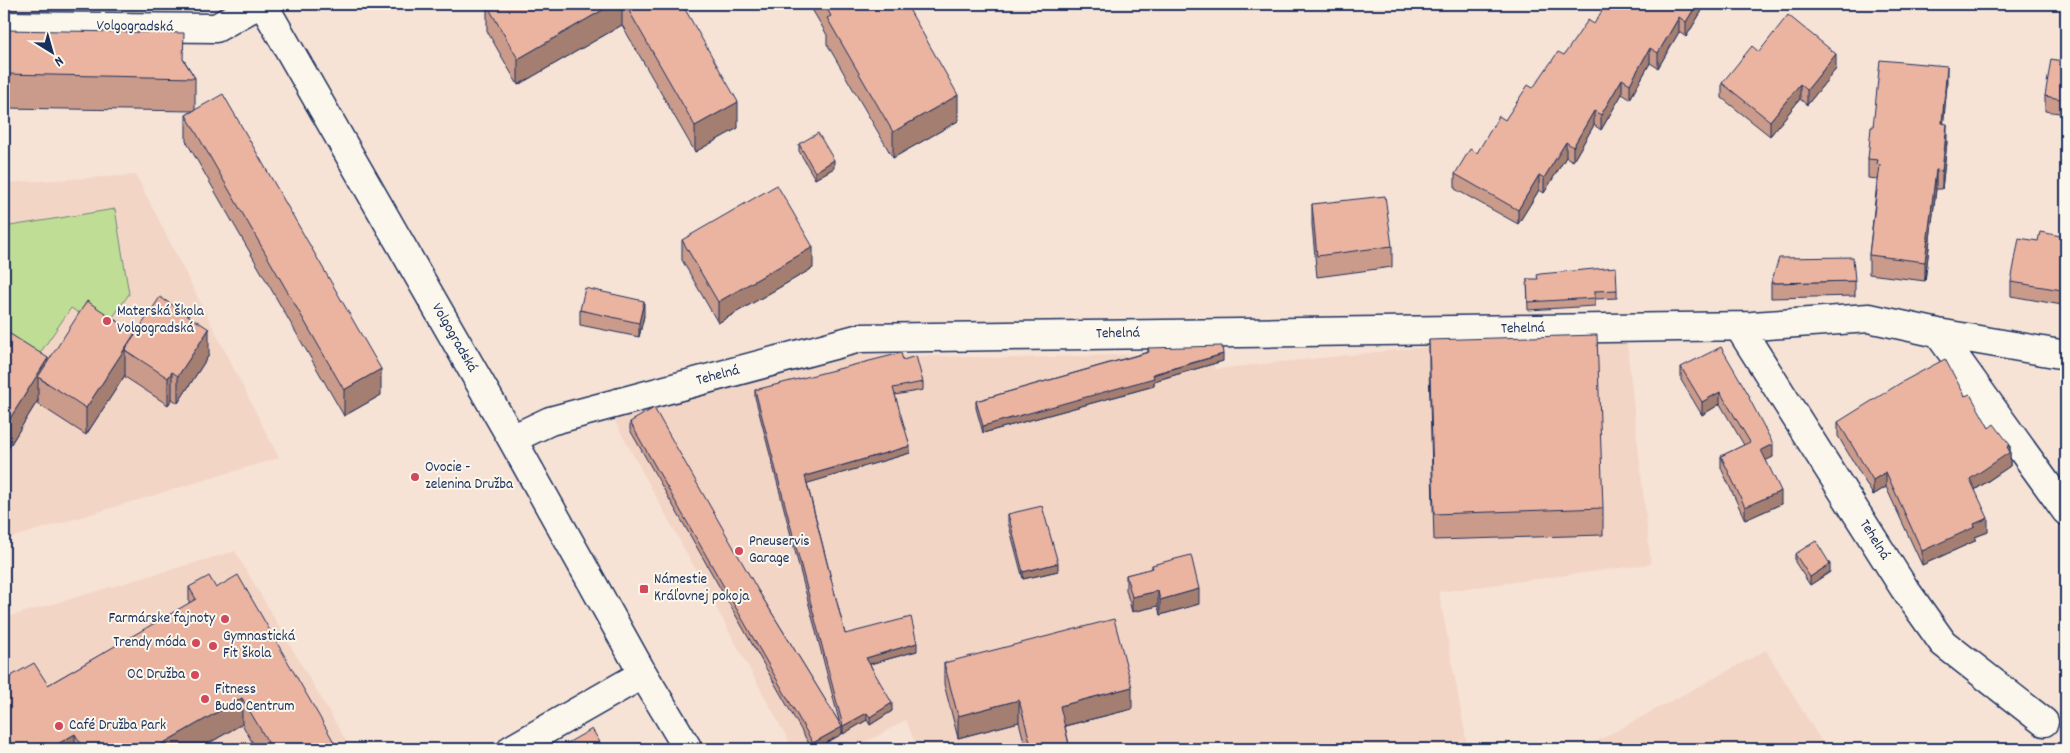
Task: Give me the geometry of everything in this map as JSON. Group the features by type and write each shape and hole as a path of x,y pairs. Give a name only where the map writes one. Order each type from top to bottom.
{"street":[{"name":"Volgogradská","path":"4,26 216,28 259,4"},
{"name":"Volgogradská","path":"263,4 512,439 643,674 688,749"},
{"name":"Tehelná","path":"512,439 550,421 860,338 1739,327 1869,318 1938,333 2066,355"},
{"name":"Tehelná","path":"1739,327 1904,588 1943,643 2044,722"},
{"path":"1938,333 2066,511"},
{"path":"512,749 643,674"}],"shaded area":[{"name":"Materská škola Volgogradská","path":"136,175 279,458 4,540 4,183"},
{"path":"1625,326 1651,564 1439,592 1468,749 917,749 906,720 854,749 793,749 613,418 852,354 1014,358 1211,352 1215,369"},
{"path":"235,551 351,749 4,749 4,618"},
{"path":"1766,650 1826,749 1582,749"}],"green space":[{"path":"115,209 129,294 104,330 71,308 29,369 4,352 4,227"}],"building":[{"path":"613,4 518,59 487,5"},
{"path":"625,4 682,4 738,102 695,126"},
{"path":"824,4 906,4 958,95 893,132 827,18 831,16"},
{"path":"1606,4 1697,4 1686,22 1679,17 1658,53 1650,48 1630,84 1622,79 1601,115 1594,111 1573,147 1566,142 1544,178 1539,175 1518,210 1455,174 1470,149 1477,153 1499,116 1505,120 1528,85 1533,88 1558,52 1564,55 1588,20 1594,24"},
{"path":"1788,15 1836,54 1807,90 1800,84 1770,121 1722,83 1752,46 1759,52"},
{"path":"4,30 184,33 183,59 195,78 4,74"},
{"path":"2063,51 2066,51 2066,100 2045,96 2051,59 2062,61"},
{"path":"1880,60 1947,66 1942,123 1947,124 1942,171 1936,170 1925,262 1869,255 1880,165 1877,164 1878,160 1868,159"},
{"path":"223,94 381,369 344,390 186,115"},
{"path":"818,133 834,160 815,172 799,144"},
{"path":"777,185 813,247 718,302 682,240"},
{"path":"1385,196 1392,246 1317,256 1312,204"},
{"path":"2040,232 2066,237 2066,269 2062,290 2011,282 2019,238 2038,241"},
{"path":"1853,257 1855,281 1771,283 1779,258"},
{"path":"1616,267 1617,290 1595,291 1595,298 1528,302 1527,279 1538,279 1537,275"},
{"path":"585,288 644,301 639,323 580,310"},
{"path":"160,297 209,329 178,376 172,372 168,378 125,350"},
{"path":"87,301 135,333 86,408 38,377"},
{"path":"4,330 48,358 4,428"},
{"path":"1597,335 1603,508 1434,514 1429,340"},
{"path":"1222,346 1223,354 1153,374 1154,378 983,426 976,401 1149,352 1148,348"},
{"path":"1721,347 1750,397 1773,444 1761,450 1781,491 1745,507 1721,456 1750,442 1720,392 1702,402 1681,367"},
{"path":"901,353 903,360 916,356 923,382 893,388 910,446 805,476 845,634 911,617 917,643 866,658 892,703 870,717 867,713 843,726 755,390"},
{"path":"1945,359 1965,396 1970,394 1989,428 1994,424 2010,445 2007,447 2010,452 1970,479 1988,518 1974,524 1975,527 1922,551 1886,472 1873,480 1838,422 1902,382"},
{"path":"654,408 759,592 842,727 813,743 630,422"},
{"path":"1042,506 1058,563 1023,572 1008,514"},
{"path":"1816,541 1830,564 1810,577 1795,554"},
{"path":"1191,555 1199,589 1160,600 1158,591 1132,597 1126,575 1153,568 1152,565"},
{"name":"OC Družba","path":"238,575 338,749 272,749 242,698 153,749 84,749 75,734 49,749 4,749 4,680 34,663 48,685 196,599 189,587 209,576 216,588"},
{"path":"2066,607 2066,617 2061,611"},
{"path":"1114,619 1132,687 1060,706 1070,749 1032,749 1019,700 958,716 944,663"},
{"path":"592,729 604,749 557,749"}],"place":[{"name":"Materská škola Volgogradská","path":"107,321"},
{"name":"Ovocie - zelenina Družba","path":"415,477"},
{"name":"Pneuservis Garage","path":"739,551"},
{"name":"Námestie Kráľovnej pokoja","path":"644,589"},
{"name":"Farmárske fajnoty","path":"225,619"},
{"name":"Trendy móda","path":"196,643"},
{"name":"Gymnastická Fit škola","path":"213,646"},
{"name":"OC Družba","path":"195,675"},
{"name":"Fitness Budo Centrum","path":"205,699"},
{"name":"Café Družba Park","path":"59,726"}]}
